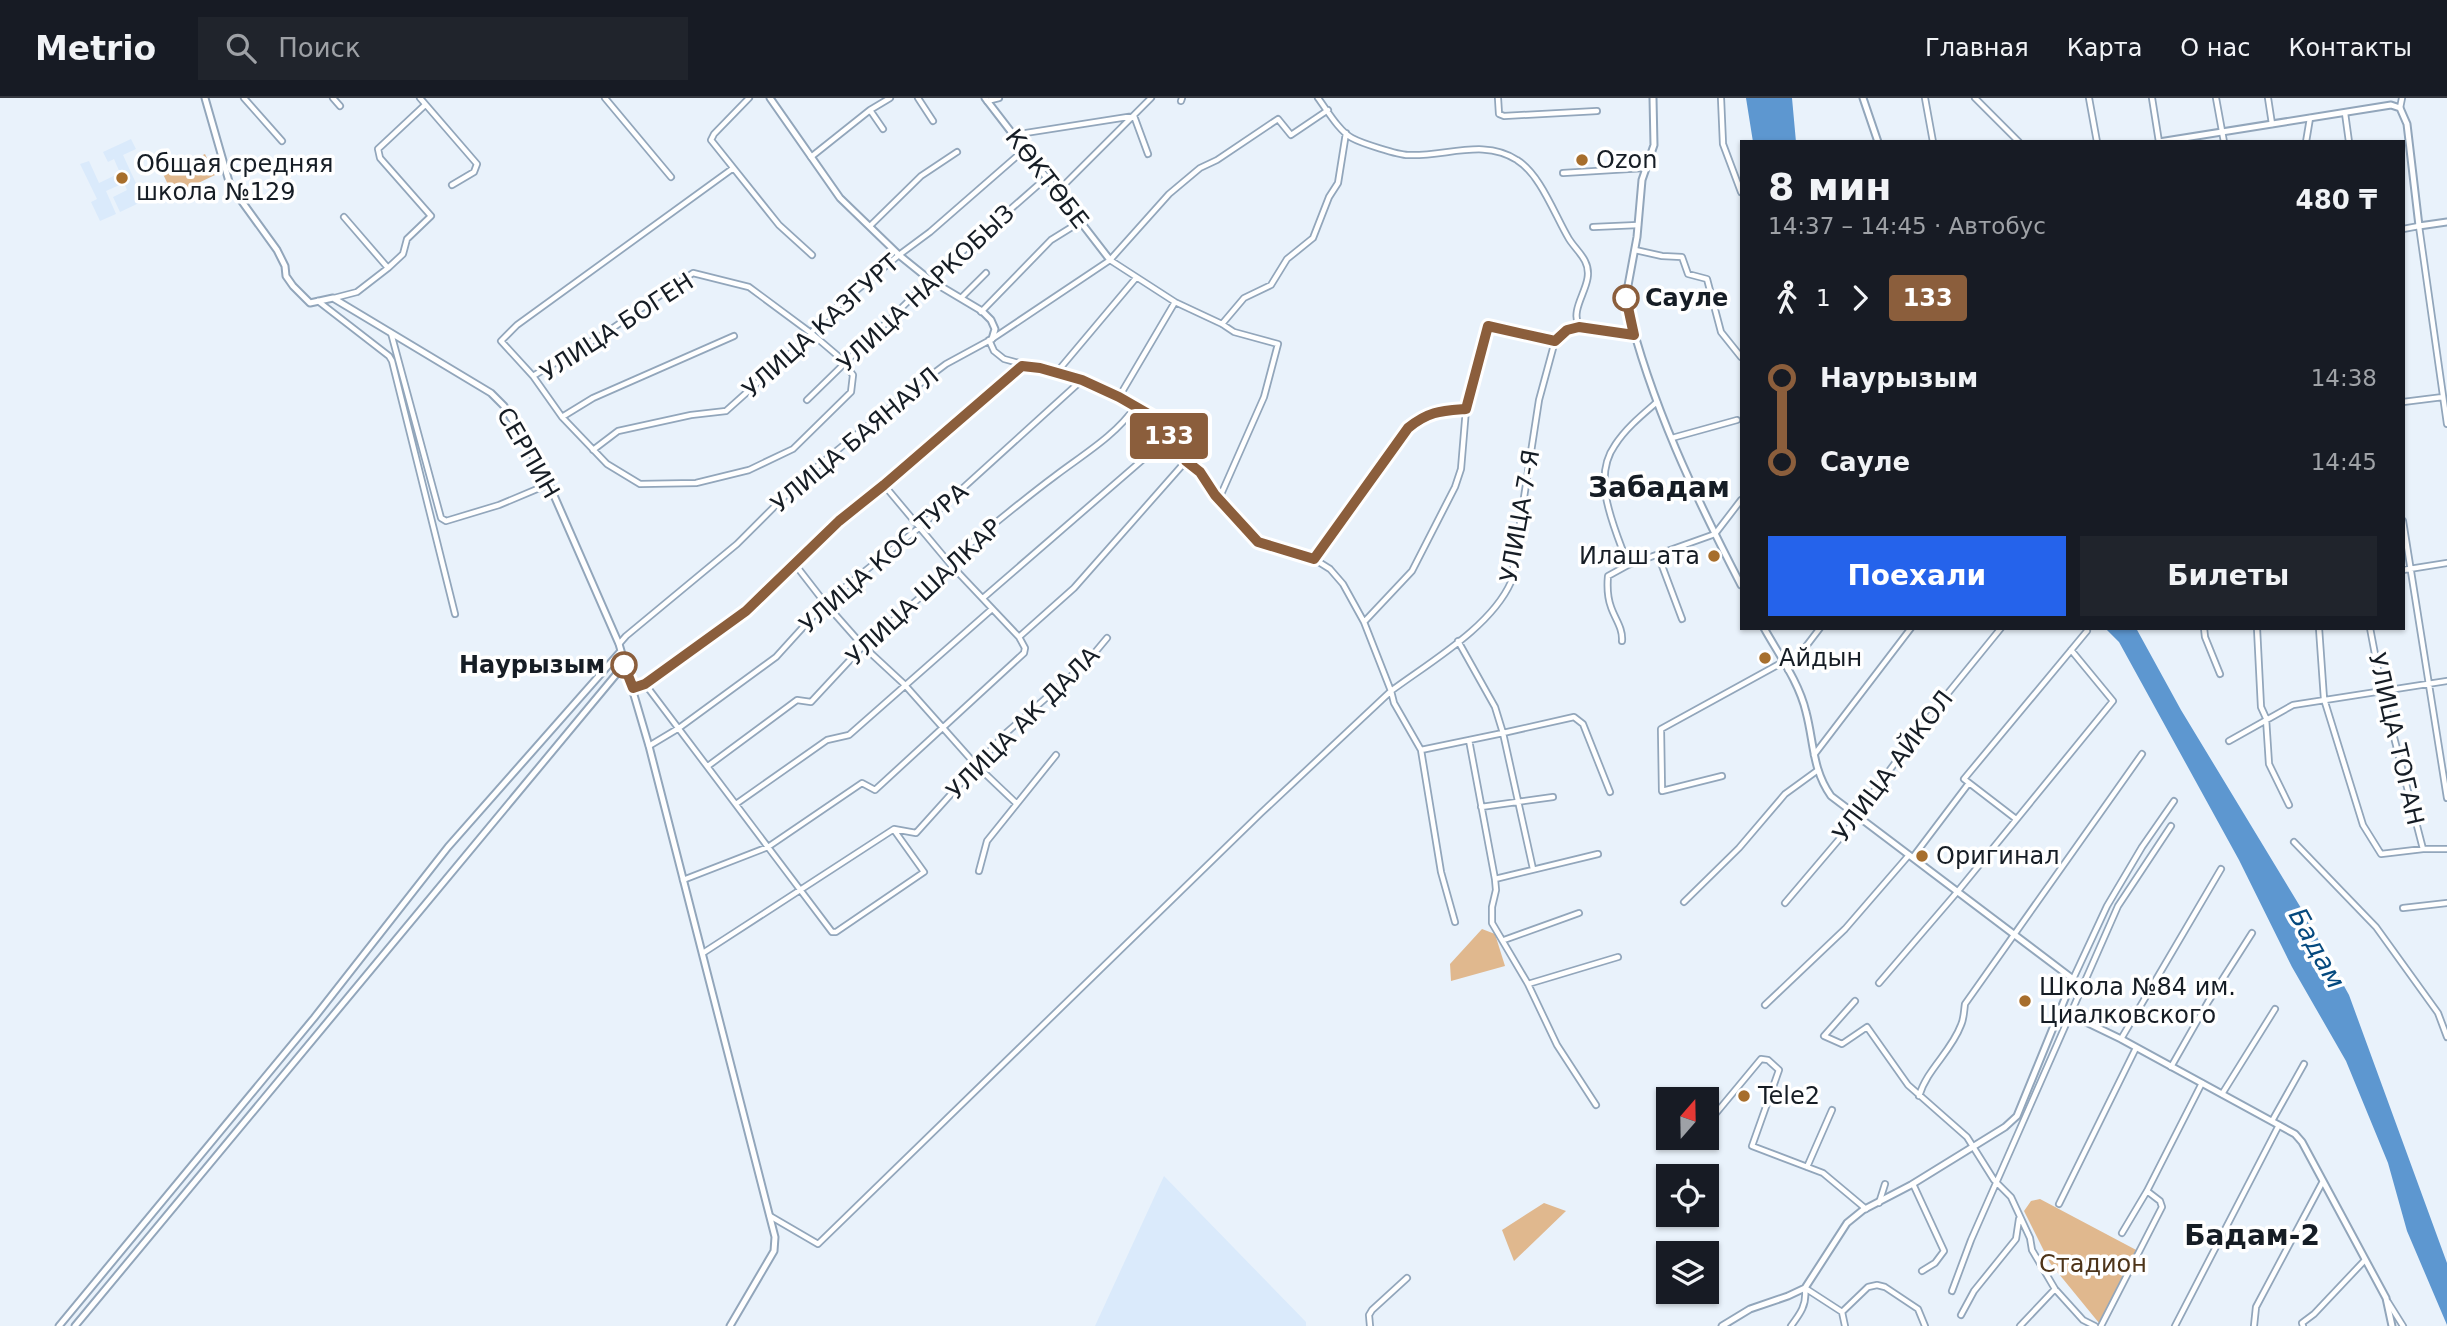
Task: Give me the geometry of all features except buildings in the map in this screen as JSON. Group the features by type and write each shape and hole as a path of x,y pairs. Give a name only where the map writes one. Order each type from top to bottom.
{"street":[{"path":"205,98 230,185 277,250 293,286 310,303 357,292 403,254 407,239 430,216 380,158 378,149 425,105"},
{"path":"244,98 282,141"},
{"path":"332,98 340,106"},
{"path":"420,98 477,164 474,172 452,185"},
{"path":"605,98 671,177"},
{"path":"749,98 711,140 779,225 812,256"},
{"path":"770,98 839,198 899,255 930,280 991,320 995,329 991,340 994,351 1004,359 1022,366 1057,372 1082,380 1159,420 1186,461 1200,472 1219,499 1258,542 1314,559 1330,569 1343,584 1364,622 1394,703 1421,750 1441,872 1455,922"},
{"path":"810,158 870,110 890,98"},
{"path":"918,98 933,121"},
{"path":"986,100 999,98"},
{"path":"1057,192 1151,98"},
{"path":"1318,98 1351,138 1370,145 1408,155 1480,148 1498,151 1517,159 1527,168 1550,201 1567,236 1584,260 1588,275 1576,311 1577,324"},
{"path":"1498,98 1499,114 1504,116 1597,111"},
{"path":"1653,98 1654,145 1645,168 1639,198 1635,250 1626,298 1634,335 1657,402 1702,510 1740,583"},
{"path":"1721,98 1723,144 1740,189"},
{"path":"1863,98 1877,140"},
{"path":"1924,98 1934,140"},
{"path":"1975,98 2017,140"},
{"path":"2089,98 2097,140"},
{"path":"2152,98 2159,140"},
{"path":"2217,98 2224,140"},
{"path":"2268,98 2272,124"},
{"path":"2402,98 2400,108 2407,124 2418,226 2445,388 2443,397 2447,424"},
{"name":"КӨКТӨБЕ","path":"986,100 1110,260"},
{"path":"2172,140 2391,105 2400,108"},
{"path":"870,110 883,129"},
{"name":"УЛИЦА БАЯНАУЛ","path":"620,648 626,636 737,544 802,479 946,364 991,340 1110,260 1169,194 1200,168 1217,160 1278,119 1291,135 1328,110"},
{"path":"2345,113 2349,140"},
{"path":"1013,135 1134,116"},
{"path":"1134,116 1148,153"},
{"path":"2306,140 2310,118"},
{"path":"1222,324 1244,298 1271,285 1287,260 1313,238 1329,197 1338,183 1346,133"},
{"name":"УЛИЦА КАЗГУРТ","path":"593,450 618,431 691,415 726,411 758,384 827,316 930,232 1024,150"},
{"path":"870,226 921,176 957,152"},
{"path":"1563,173 1645,168"},
{"path":"533,376 501,341 517,325 732,169"},
{"name":"УЛИЦА НАРКОБЫЗ","path":"807,400 930,280 1046,178"},
{"path":"344,217 388,268"},
{"path":"981,312 1051,240 1080,222"},
{"path":"2405,229 2447,222"},
{"path":"1593,227 1638,225"},
{"path":"1635,250 1682,257 1688,274 1707,279 1721,332 1740,356"},
{"path":"1110,260 1175,302 1234,332 1278,344 1264,397 1219,499"},
{"name":"УЛИЦА БОГЕН","path":"693,273 749,287 811,333 838,356 853,375 851,392 793,449 749,470 696,483 640,484 607,464 593,450 562,417 533,376 607,332 693,273"},
{"path":"961,298 986,273"},
{"path":"1057,372 1136,278"},
{"name":"СЕРПИН","path":"333,298 491,393 504,406 549,484 620,648 649,746 776,1244 730,1326"},
{"path":"317,301 392,361 455,614"},
{"path":"1119,397 1175,302"},
{"path":"1364,622 1412,571 1455,487 1462,460 1466,409 1488,326 1555,341 1577,324 1634,335"},
{"path":"391,333 441,518 446,521 499,505 549,484"},
{"path":"562,417 593,398 734,336"},
{"name":"УЛИЦА 7-Я","path":"770,1216 818,1244 1261,813 1391,691 1458,641 1504,598 1511,582 1539,400 1555,341"},
{"path":"633,688 645,684 746,611 839,521 1022,366"},
{"name":"УЛИЦА КОС ТУРА","path":"649,746 679,728 776,657 825,603 920,527 1082,380"},
{"path":"2405,402 2443,397"},
{"path":"1628,565 1606,498 1607,461 1619,439 1657,402"},
{"name":"УЛИЦА ШАЛКАР","path":"708,766 797,700 811,702 863,646 950,572 954,557 1101,443 1126,421 1136,406"},
{"path":"1314,559 1408,428 1422,417 1437,411 1466,409"},
{"path":"1672,438 1737,420"},
{"path":"983,598 1170,436"},
{"path":"1019,637 1074,588 1186,461"},
{"path":"683,880 768,847 862,783 876,790 1024,653 1026,648 1019,637 951,565 884,485"},
{"path":"1622,641 1622,631 1608,598 1608,576 1628,565 1715,534 1740,501"},
{"path":"2405,535 2447,798"},
{"path":"1658,555 1682,619"},
{"path":"794,563 863,646 904,684 976,765 1016,803"},
{"path":"2405,570 2447,563"},
{"path":"736,804 827,740 849,735 992,609"},
{"path":"1765,630 1799,690 1813,756 1823,784 1831,796 2073,979"},
{"path":"1788,670 1819,630"},
{"path":"1813,756 1909,630"},
{"name":"УЛИЦА АЙКОЛ","path":"1785,903 1858,817 1868,799 1940,703 1999,630"},
{"path":"2204,630 2220,674"},
{"path":"2258,630 2261,707 2266,718 2269,764 2289,805"},
{"path":"2319,630 2324,699 2363,825 2381,853 2447,849"},
{"name":"УЛИЦА ТОГАН","path":"2370,630 2382,691 2423,849"},
{"path":"2016,818 1964,779 2087,631"},
{"name":"УЛИЦА АК ДАЛА","path":"703,953 894,829 916,833 1006,733 1087,662 1107,638"},
{"path":"1458,641 1494,707 1503,733 1533,869"},
{"path":"59,1326 314,1018 448,847 620,648"},
{"path":"1880,983 2113,701 2071,650"},
{"path":"1722,776 1662,791 1661,729 1783,662"},
{"path":"75,1326 624,665"},
{"path":"2229,741 2293,705 2447,681"},
{"path":"645,684 830,930 836,932 924,872 894,829"},
{"path":"1421,750 1574,717 1583,724 1610,792"},
{"path":"1469,740 1495,879 1492,923 1528,984 1558,1045 1596,1105"},
{"path":"1919,1096 1923,1081 1946,1052 1962,1025 1965,1004 2143,754"},
{"path":"979,871 987,841 1056,755"},
{"path":"1684,902 1739,848 1785,794 1818,771"},
{"path":"1765,1005 1845,929 1911,855 1969,783"},
{"path":"1481,807 1553,797"},
{"path":"1722,1326 1750,1309 1805,1288 1847,1223 1866,1209 1913,1184 2006,1127 2017,1116 2073,979 2107,906 2142,847 2174,801"},
{"path":"1952,1291 1971,1240 1998,1184 2118,906 2171,826"},
{"path":"2294,842 2376,927 2438,1013 2447,1037"},
{"path":"1495,879 1598,854"},
{"path":"2121,1040 2221,869"},
{"path":"2403,908 2447,904"},
{"path":"1504,940 1579,913"},
{"path":"2171,1067 2252,933"},
{"path":"1528,984 1618,957"},
{"path":"1855,1001 1824,1036 1842,1044 1867,1027 1908,1084 1974,1146 1988,1172 2011,1197 2030,1238 2032,1250 2055,1289 2083,1320 2095,1326"},
{"path":"2222,1094 2275,1009"},
{"path":"2062,1010 2295,1134 2302,1142 2403,1326"},
{"path":"2059,1204 2136,1048"},
{"path":"1719,1110 1762,1059 1768,1060 1779,1070 1752,1146 1823,1173 1866,1209"},
{"path":"2272,1121 2304,1064"},
{"path":"2122,1233 2147,1191 2202,1083"},
{"path":"1807,1167 1832,1110"},
{"path":"2175,1326 2278,1125"},
{"path":"2254,1326 2256,1307 2322,1182"},
{"path":"1879,1203 1885,1184"},
{"path":"1913,1184 1944,1251 1935,1263 1922,1271"},
{"path":"2101,1326 2162,1207 2160,1201 2147,1191"},
{"path":"1961,1315 1974,1291 2016,1239 2019,1217"},
{"path":"2303,1326 2302,1323 2315,1314 2365,1260"},
{"path":"1370,1326 1369,1315 1407,1278"},
{"path":"1842,1312 1868,1287 1877,1285 1885,1287 1918,1309 1925,1326"},
{"path":"1805,1288 1842,1312 1845,1326"},
{"path":"1791,1326 1803,1309 1805,1288"},
{"path":"2020,1326 2055,1289"},
{"path":"2386,1298 2392,1326"}],"shaded area":[{"name":"Общая средняя школа №129","path":"131,139 136,149 123,155 140,192 154,186 158,194 120,212 113,197 127,190 124,183 106,191 116,214 100,221 91,202 97,199 80,164 89,161 99,183 120,173 114,159 108,162 103,152"},
{"path":"1164,1176 1306,1322 1306,1326 1095,1326"}],"green space":[{"path":"205,154 215,175 173,195 163,174"},
{"path":"1482,929 1495,934 1505,966 1451,981 1450,964"},
{"name":"Стадион","path":"2040,1199 2140,1252 2099,1323 2050,1263 2024,1211 2031,1201"},
{"path":"1544,1203 1566,1211 1514,1261 1502,1230"}],"water":[{"path":"1746,98 1792,98 1796,140 1753,140"},
{"name":"Бадам","path":"2107,630 2137,630 2181,710 2301,908 2349,995 2447,1263 2447,1325 2407,1231 2388,1163 2346,1061 2292,967 2239,860 2119,642"}],"bus line":[{"name":"133","path":"624,665 633,688 645,684 746,611 839,521 1022,366 1040,368 1082,380 1159,420 1186,461 1200,472 1215,495 1258,542 1287,553 1314,559 1408,428 1422,417 1437,411 1466,409 1488,326 1555,341 1567,330 1579,327 1634,335 1626,298"}],"place":[{"name":"Ozon","path":"1582,160"},
{"name":"Общая средняя школа №129","path":"122,178"},
{"name":"Сауле","path":"1626,298"},
{"name":"Илаш ата","path":"1714,556"},
{"name":"Айдын","path":"1765,658"},
{"name":"Наурызым","path":"624,665"},
{"name":"Оригинал","path":"1922,856"},
{"name":"Школа №84 им. Циалковского","path":"2025,1001"},
{"name":"Tele2","path":"1744,1096"}],"district":[{"name":"Забадам","path":"1659,487"},
{"name":"Бадам-2","path":"2252,1235"}]}
